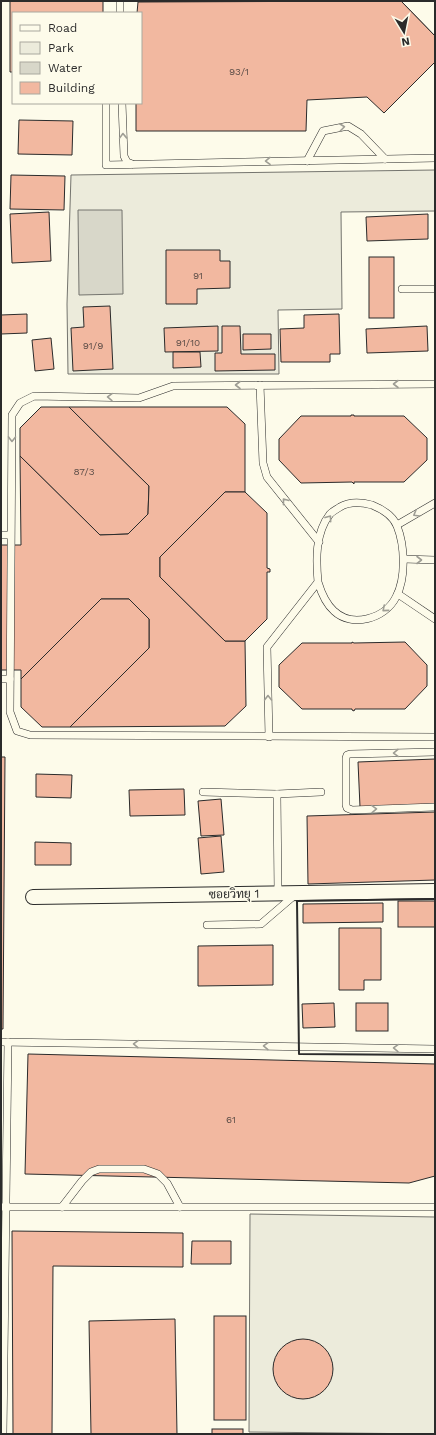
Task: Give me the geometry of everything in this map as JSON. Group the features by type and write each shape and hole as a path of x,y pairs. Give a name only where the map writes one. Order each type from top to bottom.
{"street":[{"name":"ซอยวิทยุ 1","path":"33,897 435,891"}],"lane":[{"path":"120,1 120,12"},
{"path":"106,104 106,165 435,158"},
{"path":"122,104 124,156 127,162 132,164"},
{"path":"307,160 323,131 348,126 361,134 385,158"},
{"path":"402,289 435,289"},
{"path":"435,384 173,386 139,398 34,396 20,403 12,415 10,535 10,712 17,731 30,736 435,737"},
{"path":"260,385 263,463 267,477 319,542"},
{"path":"359,502 374,506 388,514 397,525 404,559 402,583 396,599 386,610 374,617 358,621 342,617 333,610 323,596 318,582 317,561 319,542 323,527 331,513 344,505 359,502"},
{"path":"397,525 435,503"},
{"path":"1,535 10,535"},
{"path":"404,559 435,560"},
{"path":"269,737 267,647 318,582"},
{"path":"398,594 435,619"},
{"path":"1,679 10,679"},
{"path":"435,752 350,754 347,755 346,758 346,805 348,808 352,810 435,808"},
{"path":"203,792 277,794 321,792"},
{"path":"277,794 278,893"},
{"path":"207,925 261,924 297,893"},
{"path":"3,1434 4,1042 435,1049"},
{"path":"62,1207 91,1172 99,1170 144,1169 158,1174 167,1183 180,1208"},
{"path":"3,1207 435,1207"}],"green space":[{"path":"435,170 435,211 341,212 342,309 278,310 279,374 68,374 67,304 71,175"},
{"path":"250,1214 435,1217 435,1434 249,1432"}],"water":[{"path":"78,210 122,210 123,294 79,295"}],"building":[{"path":"10,1 103,1 103,12 12,12 12,72 10,72"},
{"path":"233,1 235,1 301,64 241,126 174,62"},
{"path":"401,1 435,36 435,62 395,102 347,51"},
{"path":"401,1 435,36 435,62 384,113 367,97 307,100 306,131 136,131 136,104 142,104 142,12 137,12 138,2"},
{"path":"19,120 73,121 72,155 18,154"},
{"path":"11,175 65,176 64,210 10,209"},
{"path":"49,212 51,261 12,263 10,214"},
{"path":"428,214 428,239 367,241 366,217"},
{"path":"166,250 220,250 220,261 230,261 230,288 197,289 197,304 166,304"},
{"path":"369,257 394,257 394,318 369,318"},
{"path":"110,306 113,369 73,371 71,328 84,327 83,307"},
{"path":"27,314 27,333 1,334 1,315"},
{"path":"339,314 340,354 330,354 330,362 281,362 280,329 304,328 304,315"},
{"path":"218,326 218,351 165,352 164,328"},
{"path":"222,326 240,326 241,354 275,354 275,370 215,371 215,353 222,353"},
{"path":"427,326 428,351 367,353 366,329"},
{"path":"243,334 271,334 271,349 243,350"},
{"path":"51,338 54,369 35,371 32,340"},
{"path":"173,352 200,352 201,367 173,368"},
{"path":"41,407 69,407 149,486 148,514 128,534 100,535 20,456 20,428"},
{"path":"69,407 227,407 245,424 245,492 225,492 160,557 160,577 225,641 245,641 246,706 225,726 70,727 149,648 149,619 129,599 101,599 21,679 21,670 1,670 1,545 21,545 20,456 100,535 128,534 148,514 149,486"},
{"path":"301,416 404,416 427,438 427,460 404,482 354,482 354,484 352,482 301,483 279,460 279,439"},
{"path":"225,492 245,492 267,513 267,568 270,569 270,572 267,572 267,619 245,641 225,641 160,577 160,557"},
{"path":"101,599 129,599 149,619 149,648 70,727 42,727 21,707 21,679"},
{"path":"405,642 427,665 427,686 405,709 355,709 354,711 352,709 302,709 279,687 279,665 302,643"},
{"path":"1,757 5,757 3,1029 1,1029"},
{"path":"435,759 435,804 360,807 358,762"},
{"path":"36,774 72,775 71,798 36,797"},
{"path":"184,789 185,815 130,816 129,790"},
{"path":"221,799 224,835 201,836 198,801"},
{"path":"435,812 435,880 308,884 307,816"},
{"path":"221,836 224,872 201,874 198,838"},
{"path":"35,842 71,843 71,865 35,865"},
{"path":"398,901 435,901 435,927 398,927"},
{"path":"383,903 383,922 303,923 303,904"},
{"path":"339,928 381,928 381,980 364,980 364,990 339,990"},
{"path":"273,945 273,985 198,986 198,946"},
{"path":"334,1003 335,1027 303,1028 302,1004"},
{"path":"356,1003 388,1003 388,1031 356,1031"},
{"path":"28,1054 435,1064 435,1176 409,1183 25,1174"},
{"path":"12,1231 183,1233 183,1267 53,1266 52,1434 13,1434"},
{"path":"192,1241 231,1241 231,1264 191,1264"},
{"path":"214,1316 246,1316 246,1420 214,1420"},
{"path":"175,1319 177,1434 91,1434 89,1321"},
{"path":"297,1339 309,1339 320,1344 328,1352 333,1363 331,1381 320,1394 309,1399 297,1399 286,1394 278,1386 273,1375 273,1363 278,1352 286,1344"},
{"path":"212,1429 243,1429 243,1434 212,1434"}],"wall":[{"path":"435,899 297,901 299,1054 435,1055"}]}
